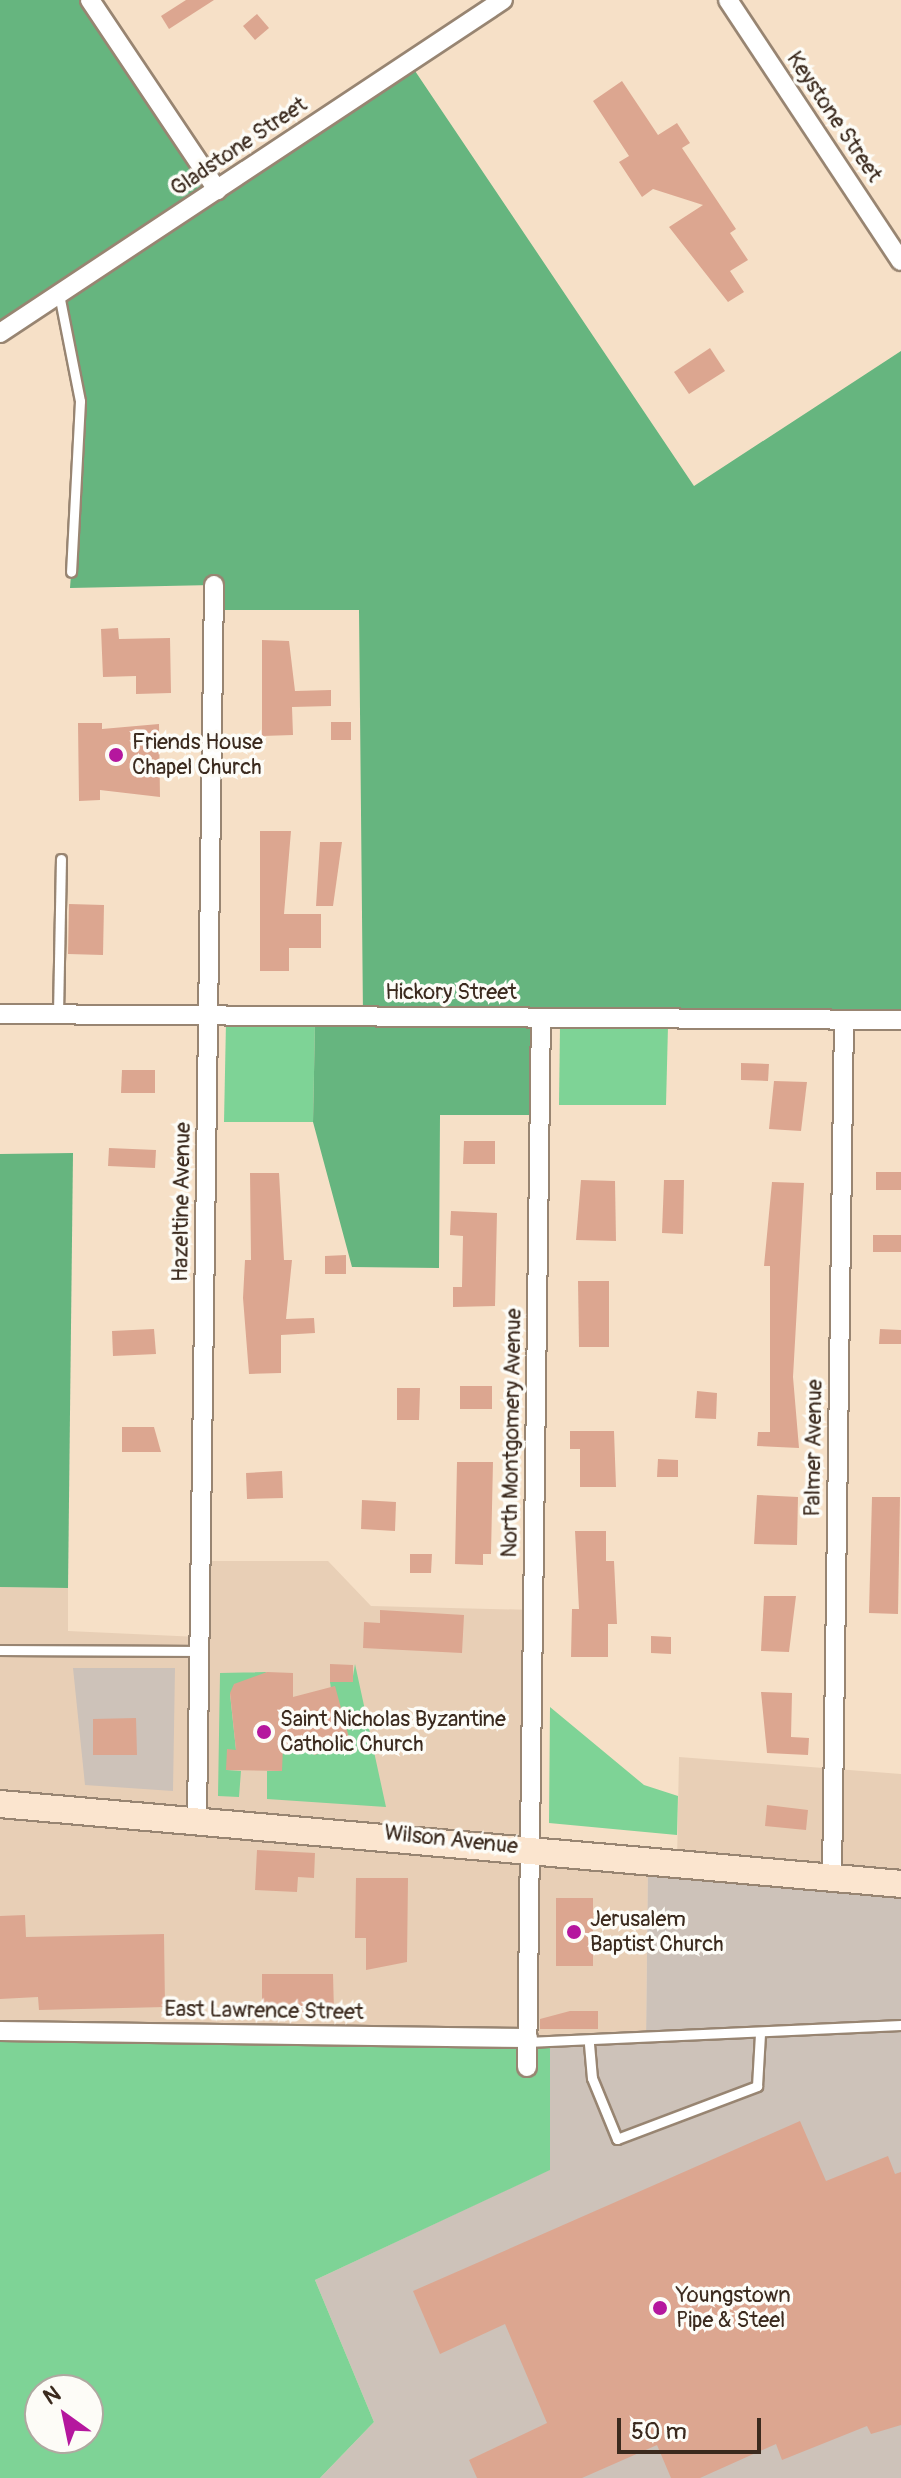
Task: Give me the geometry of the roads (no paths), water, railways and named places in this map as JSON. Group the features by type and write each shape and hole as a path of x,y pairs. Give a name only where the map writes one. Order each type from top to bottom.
{"main road":[{"name":"Wilson Avenue","path":"0,1804 531,1848 901,1884"}],"street":[{"path":"90,0 217,190"},
{"name":"Gladstone Street","path":"0,333 503,0"},
{"name":"Keystone Street","path":"728,0 899,252"},
{"name":"Hazeltine Avenue","path":"197,1819 214,585"},
{"name":"Hickory Street","path":"0,1014 901,1020"},
{"name":"North Montgomery Avenue","path":"527,2067 541,1018"},
{"name":"Palmer Avenue","path":"832,1877 844,1020"},
{"name":"East Lawrence Street","path":"0,2031 528,2040"}],"lane":[{"path":"59,294 80,401 71,572"},
{"path":"58,1014 61,859"},
{"path":"0,1650 200,1651"},
{"path":"528,2040 589,2044 901,2025"},
{"path":"589,2044 592,2078 617,2139 757,2086 760,2034"}],"place":[{"name":"Friends House Chapel Church","path":"116,755"},
{"name":"Saint Nicholas Byzantine Catholic Church","path":"264,1732"},
{"name":"Jerusalem Baptist Church","path":"574,1932"},
{"name":"Youngstown Pipe & Steel","path":"660,2308"}]}
